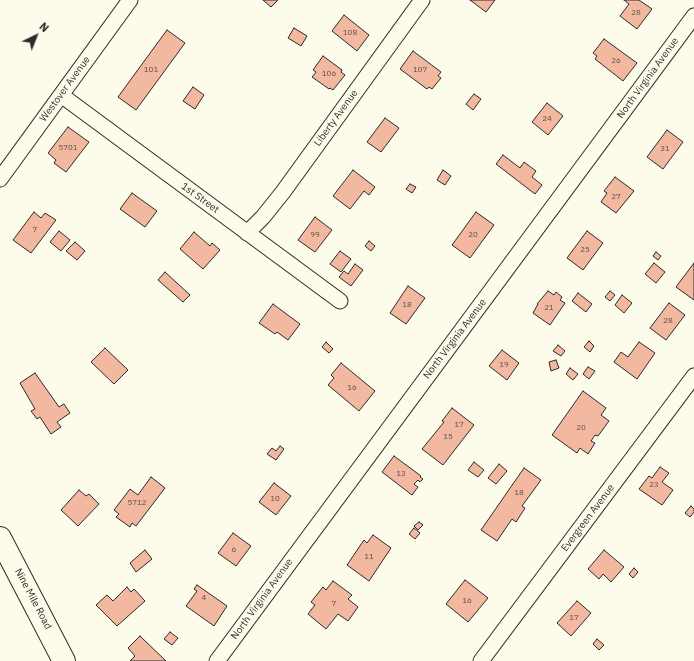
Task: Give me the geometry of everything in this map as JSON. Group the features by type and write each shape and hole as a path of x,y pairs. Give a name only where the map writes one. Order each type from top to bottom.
{"main road":[{"name":"Nine Mile Road","path":"0,538 64,661"}],"street":[{"name":"Westover Avenue","path":"0,179 130,0"},
{"name":"Liberty Avenue","path":"247,233 263,217 282,192 422,0"},
{"name":"North Virginia Avenue","path":"217,661 694,16"},
{"name":"1st Street","path":"61,95 340,301"},
{"name":"Evergreen Avenue","path":"481,661 694,376"}],"building":[{"path":"263,0 278,0 271,7"},
{"path":"470,0 495,0 486,12"},
{"path":"624,0 639,0 652,9 637,29 620,16 629,4"},
{"path":"344,15 369,35 357,51 332,31"},
{"path":"294,28 307,36 301,46 288,38"},
{"path":"167,30 185,43 136,110 118,97"},
{"path":"604,39 637,63 623,81 595,59 597,56 593,53"},
{"path":"413,51 441,72 438,76 441,78 432,89 429,87 427,89 400,69"},
{"path":"323,56 342,70 341,72 345,75 333,90 330,88 329,89 312,77 316,72 313,70"},
{"path":"193,87 204,95 195,109 183,101"},
{"path":"474,94 481,99 473,110 466,104"},
{"path":"547,103 563,116 548,135 532,122"},
{"path":"385,118 399,128 381,152 367,142"},
{"path":"68,127 89,142 66,172 54,163 56,160 48,153"},
{"path":"667,130 683,142 663,169 647,157"},
{"path":"503,155 520,168 524,162 536,171 532,177 542,185 535,194 496,164"},
{"path":"353,170 375,187 369,195 364,191 350,209 333,196"},
{"path":"443,170 451,176 445,185 437,180"},
{"path":"615,177 634,191 616,213 601,202 607,193 604,191"},
{"path":"410,184 416,187 412,193 406,189"},
{"path":"132,193 157,211 145,227 120,209"},
{"path":"34,212 41,218 45,213 56,220 31,253 13,240"},
{"path":"476,212 494,225 470,258 452,245"},
{"path":"315,217 332,230 315,252 298,240"},
{"path":"59,231 70,240 61,251 50,242"},
{"path":"587,231 603,243 583,270 567,258"},
{"path":"194,232 210,246 212,243 220,250 203,269 180,249"},
{"path":"369,241 375,246 371,251 365,246"},
{"path":"75,242 85,251 77,260 66,251"},
{"path":"340,251 351,259 341,272 330,264"},
{"path":"656,252 661,256 658,260 653,256"},
{"path":"654,263 665,272 656,283 645,274"},
{"path":"694,263 694,300 676,287"},
{"path":"355,264 363,270 351,286 339,277 344,271 348,274"},
{"path":"165,272 190,295 183,302 158,280"},
{"path":"408,286 425,298 406,324 390,313"},
{"path":"548,291 554,295 556,292 562,297 560,300 565,303 550,325 533,313 537,304"},
{"path":"610,291 615,295 610,301 605,297"},
{"path":"578,293 592,304 586,312 572,301"},
{"path":"622,295 632,303 624,313 615,305"},
{"path":"669,303 685,315 666,340 650,328"},
{"path":"273,304 300,324 288,340 277,332 275,334 259,323"},
{"path":"589,341 594,346 590,352 584,347"},
{"path":"326,342 333,349 329,353 322,347"},
{"path":"639,342 655,353 637,379 614,362 621,352 628,357"},
{"path":"558,345 565,351 561,356 553,351"},
{"path":"105,348 128,370 114,384 91,362"},
{"path":"502,350 519,363 507,380 489,366"},
{"path":"556,360 559,368 551,371 549,362"},
{"path":"341,363 375,391 359,411 328,385 334,378 331,375"},
{"path":"588,367 595,371 589,379 583,374"},
{"path":"570,368 578,374 573,380 566,374"},
{"path":"35,373 59,407 64,404 70,413 57,422 61,427 51,434 40,417 37,419 31,411 35,409 20,383"},
{"path":"583,391 606,408 601,415 609,421 598,436 595,435 591,441 595,443 588,454 580,448 577,453 552,435"},
{"path":"452,408 474,425 443,465 422,449 444,422 442,421"},
{"path":"280,446 284,449 276,460 267,454 272,448 276,451"},
{"path":"394,456 423,479 420,482 418,480 414,484 418,487 412,495 382,472"},
{"path":"474,462 484,470 478,477 468,470"},
{"path":"499,464 507,471 496,484 488,478"},
{"path":"660,467 669,473 662,482 673,490 662,505 639,489 649,476 652,478"},
{"path":"524,468 541,480 522,506 525,508 516,522 512,519 497,541 481,530"},
{"path":"151,477 165,488 136,526 132,523 130,527 116,517 119,514 114,510 130,489 138,495"},
{"path":"274,483 291,496 276,515 259,502"},
{"path":"79,490 86,496 89,494 99,504 78,526 61,510"},
{"path":"691,506 694,509 694,512 690,517 685,513"},
{"path":"419,522 423,525 418,530 414,526"},
{"path":"414,528 420,533 415,539 409,534"},
{"path":"233,533 251,546 236,566 218,553"},
{"path":"373,535 391,548 369,581 347,565 364,540 367,543"},
{"path":"145,550 152,559 136,572 130,563"},
{"path":"604,550 624,567 611,582 603,574 599,579 588,569"},
{"path":"634,568 638,572 633,578 629,574"},
{"path":"465,580 488,598 468,622 446,604"},
{"path":"333,581 352,595 348,599 358,607 348,621 338,614 326,629 308,614 315,605 311,602 323,587 326,590"},
{"path":"197,585 227,606 214,626 186,606 197,591 194,589"},
{"path":"127,587 131,592 134,589 145,601 117,626 96,605 107,595 113,601"},
{"path":"577,601 591,613 571,636 557,623"},
{"path":"170,632 178,638 172,645 164,639"},
{"path":"140,636 166,661 130,661 135,656 128,648"},
{"path":"597,639 604,645 599,650 593,644"}]}
